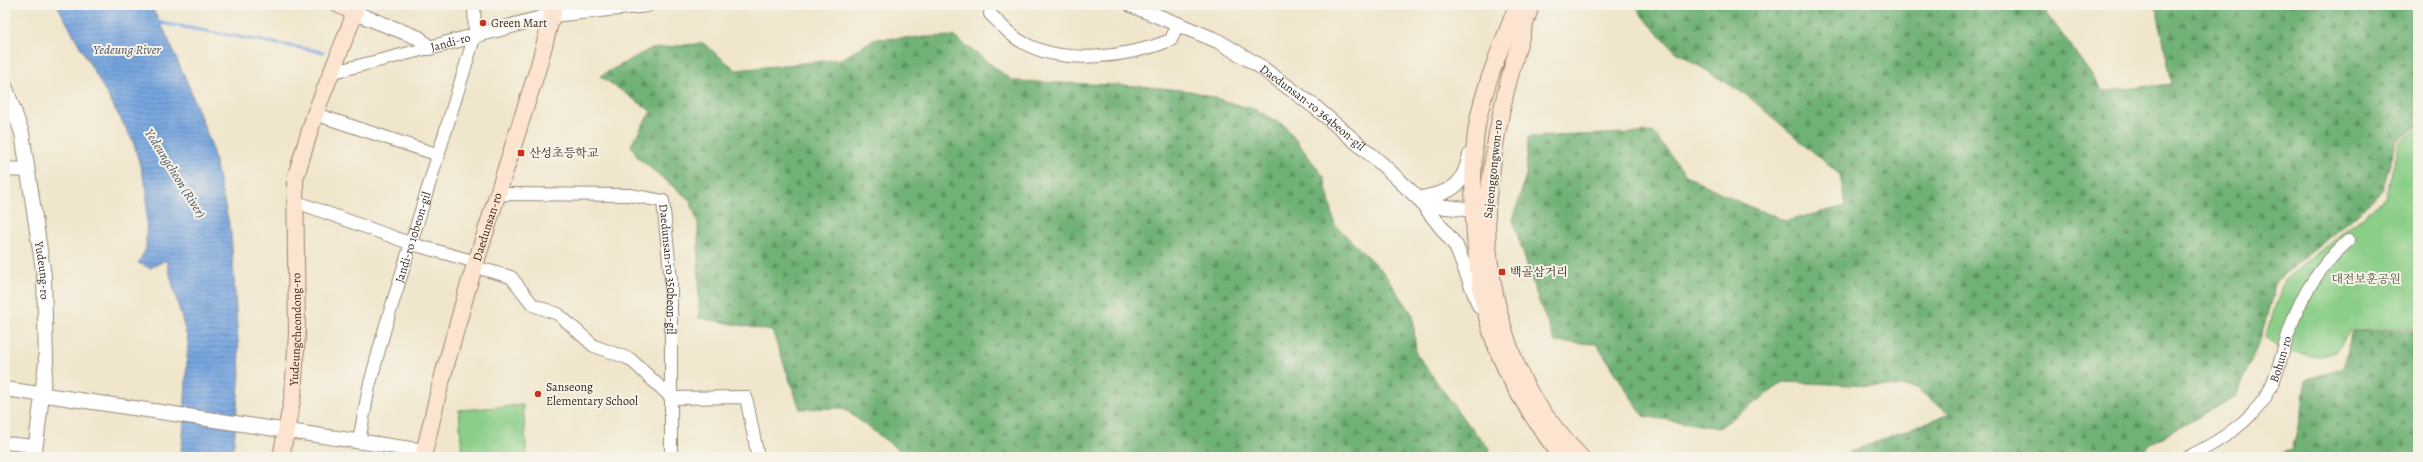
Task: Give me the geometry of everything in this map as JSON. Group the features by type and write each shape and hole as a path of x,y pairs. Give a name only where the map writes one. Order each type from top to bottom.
{"main road":[{"path":"339,5 357,9"},
{"name":"Sajeonggongwon-ro","path":"1517,5 1481,106 1477,126 1474,156 1480,210 1499,311 1519,372 1557,433 1580,457"},
{"name":"Sajeonggongwon-ro","path":"1530,5 1499,116 1480,210 1481,298 1492,333 1515,390 1563,457"},
{"name":"Yudeungcheondong-ro","path":"281,457 280,430 293,395 297,334 294,201 298,167 330,73 357,9"},
{"name":"Daedunsan-ro","path":"424,454 440,386 496,194 538,68 553,10"}],"street":[{"name":"Jandi-ro 10beon-gil","path":"359,441 369,387 475,35 474,5"},
{"path":"553,10 647,5"},
{"path":"991,5 990,14 1021,42 1040,50 1079,56 1118,55 1152,47 1171,40 1178,24"},
{"name":"Daedunsan-ro 364beon-gil","path":"1131,5 1218,41 1290,87 1383,165 1418,199 1437,206 1480,210"},
{"name":"Jandi-ro","path":"357,9 419,38 428,48 475,35 553,10"},
{"path":"330,73 428,48"},
{"name":"Yudeung-ro","path":"5,86 22,133 44,276 46,362 33,451"},
{"path":"315,114 439,155"},
{"path":"1477,126 1465,175 1459,184 1451,190 1418,199 1456,246 1492,333"},
{"path":"5,169 27,170"},
{"name":"Daedunsan-ro 350beon-gil","path":"496,194 630,195 663,201 671,282 671,457"},
{"path":"294,201 412,244 511,277 533,305 558,314 594,346 630,359 672,398 746,397 758,457"},
{"name":"Bohun-ro","path":"2188,457 2224,437 2245,420 2265,398 2289,332 2305,295 2327,260 2348,241"},
{"name":"Daedunsan-ro","path":"5,389 359,441 424,454"},
{"path":"5,443 33,451"}],"green space":[{"path":"1636,5 2041,5 2103,91 2172,84 2156,5 2418,5 2418,126 2397,140 2382,191 2354,217 2276,281 2261,338 2236,396 2152,443 2139,457 1844,457 1852,451 1949,414 1916,388 1784,382 1719,428 1643,416 1597,344 1555,342 1536,294 1513,220 1526,175 1528,137 1653,132 1686,175 1741,203 1786,221 1846,206 1840,175 1749,97 1675,51 1642,16"},
{"path":"953,36 1013,81 1140,86 1191,91 1256,110 1285,126 1324,177 1335,225 1384,273 1413,315 1416,353 1465,421 1489,448 1491,457 908,457 843,408 800,409 772,331 699,318 698,223 690,200 638,158 631,145 651,111 600,76 650,49 703,43 736,70 842,59 874,39"},
{"name":"대전보훈공원","path":"2418,129 2418,328 2350,331 2336,352 2318,357 2285,352 2265,338 2284,280 2385,198 2400,141"},
{"path":"2418,330 2418,457 2268,457 2292,450 2302,411 2305,381 2344,367 2352,332"},
{"path":"523,405 527,457 462,457 459,410"}],"water":[{"name":"Yedeung River","path":"57,5 150,5 164,30 189,87 211,144 231,233 240,373 234,443 230,457 180,457 183,437 188,341 166,260 150,268 138,263 146,249 147,190 133,141"}],"waterway":[{"path":"156,22 323,52"}],"place":[{"name":"Green Mart","path":"483,23"},
{"name":"산성초등학교","path":"521,153"},
{"name":"백골삼거리","path":"1502,272"},
{"name":"Sanseong Elementary School","path":"538,394"}],"water label":[{"name":"Yedeungcheon (River)","path":"176,173"}]}
